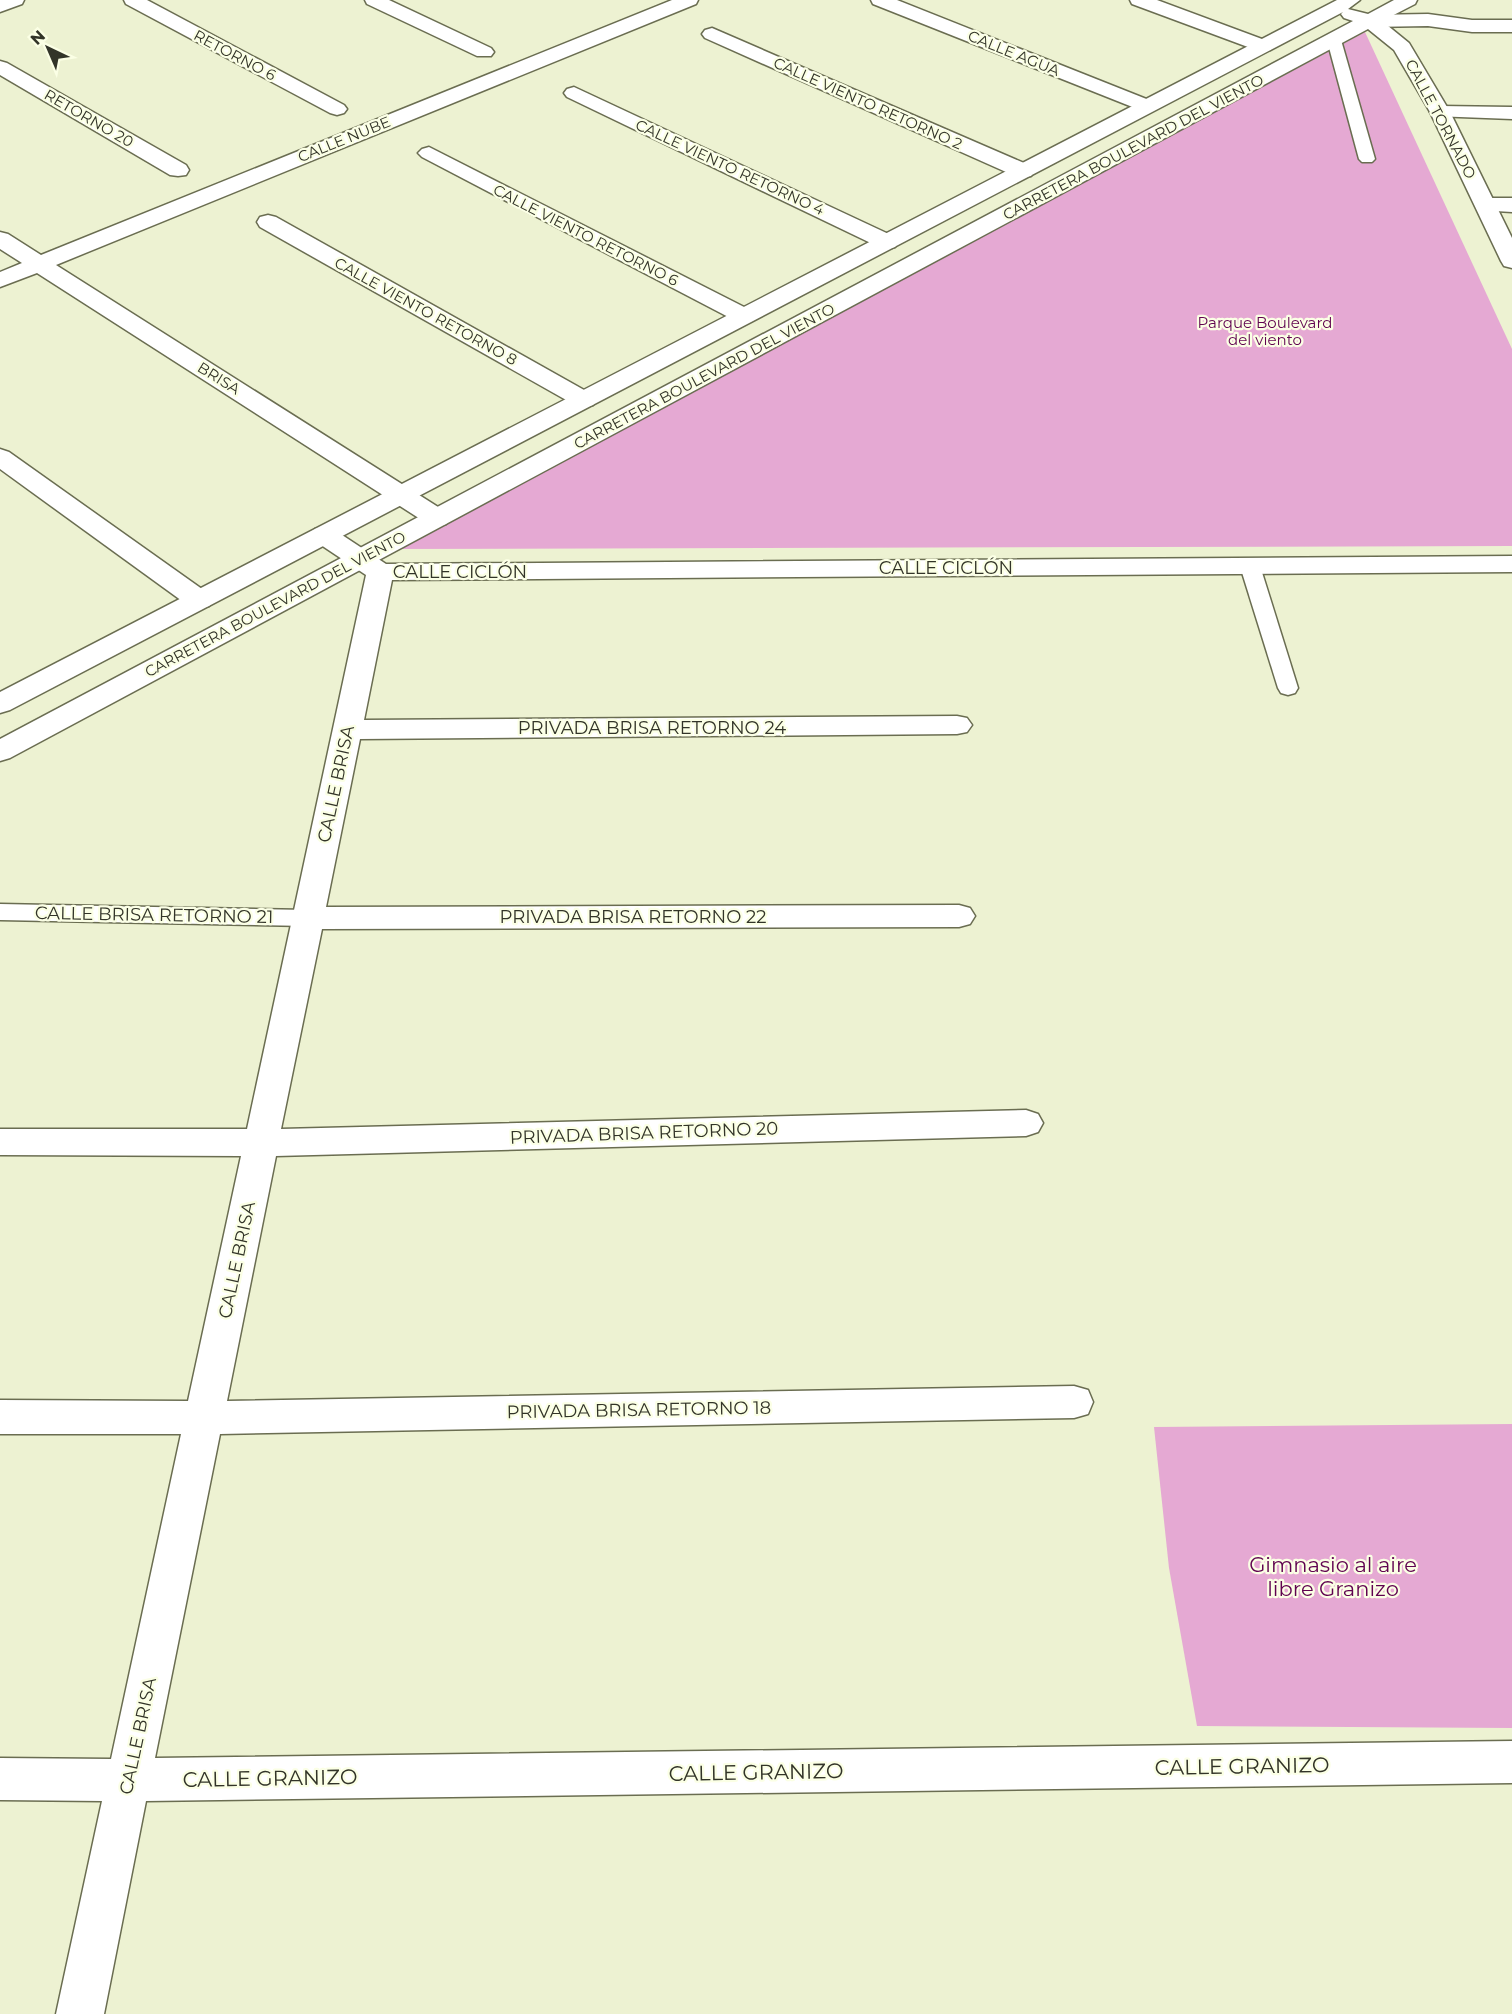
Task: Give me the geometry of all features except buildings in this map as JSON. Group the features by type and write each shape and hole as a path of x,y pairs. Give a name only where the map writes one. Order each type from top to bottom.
{"street":[{"path":"0,6 15,0"},
{"name":"RETORNO 6","path":"133,0 337,110"},
{"path":"374,0 484,52"},
{"name":"CALLE NUBE","path":"0,280 689,0"},
{"name":"CALLE AGUA","path":"880,0 1147,106"},
{"path":"1139,0 1263,46"},
{"name":"CARRETERA BOULEVARD DEL VIENTO","path":"0,751 370,566 437,518 1408,0"},
{"name":"CARRETERA BOULEVARD DEL VIENTO","path":"0,704 1343,4"},
{"name":"CALLE TORNADO","path":"1343,4 1370,21 1402,47 1440,112 1512,261"},
{"path":"1428,20 1462,10 1512,10"},
{"path":"1370,21 1428,20 1472,26 1512,26"},
{"name":"CALLE VIENTO RETORNO 2","path":"712,34 1023,171"},
{"name":"RETORNO 20","path":"0,67 178,170"},
{"name":"CALLE VIENTO RETORNO 4","path":"574,93 887,242"},
{"path":"1440,112 1512,113"},
{"name":"CALLE VIENTO RETORNO 6","path":"429,153 744,316"},
{"path":"1486,205 1512,205"},
{"name":"CALLE VIENTO RETORNO 8","path":"268,222 584,400"},
{"name":"BRISA","path":"0,239 437,518"},
{"path":"0,458 198,600"},
{"path":"324,536 370,566"},
{"name":"CALLE CICLÓN","path":"370,566 1512,564"},
{"name":"CALLE BRISA","path":"80,2014 347,730 370,566"},
{"name":"PRIVADA BRISA RETORNO 24","path":"347,730 957,725"},
{"name":"PRIVADA BRISA RETORNO 22","path":"308,918 959,916"},
{"name":"PRIVADA BRISA RETORNO 20","path":"0,1142 262,1143 1026,1123"},
{"name":"PRIVADA BRISA RETORNO 18","path":"0,1417 204,1418 1074,1402"},
{"name":"CALLE GRANIZO","path":"0,1779 128,1780 1512,1762"}],"lane":[{"path":"1334,40 1367,159"},
{"path":"1250,566 1288,688"},
{"name":"CALLE BRISA RETORNO 21","path":"0,912 308,918"}],"green space":[{"name":"Parque Boulevard del viento","path":"1365,32 1512,349 1512,546 396,549"},
{"name":"Gimnasio al aire libre Granizo","path":"1512,1424 1512,1728 1197,1726 1169,1568 1154,1427"}]}
